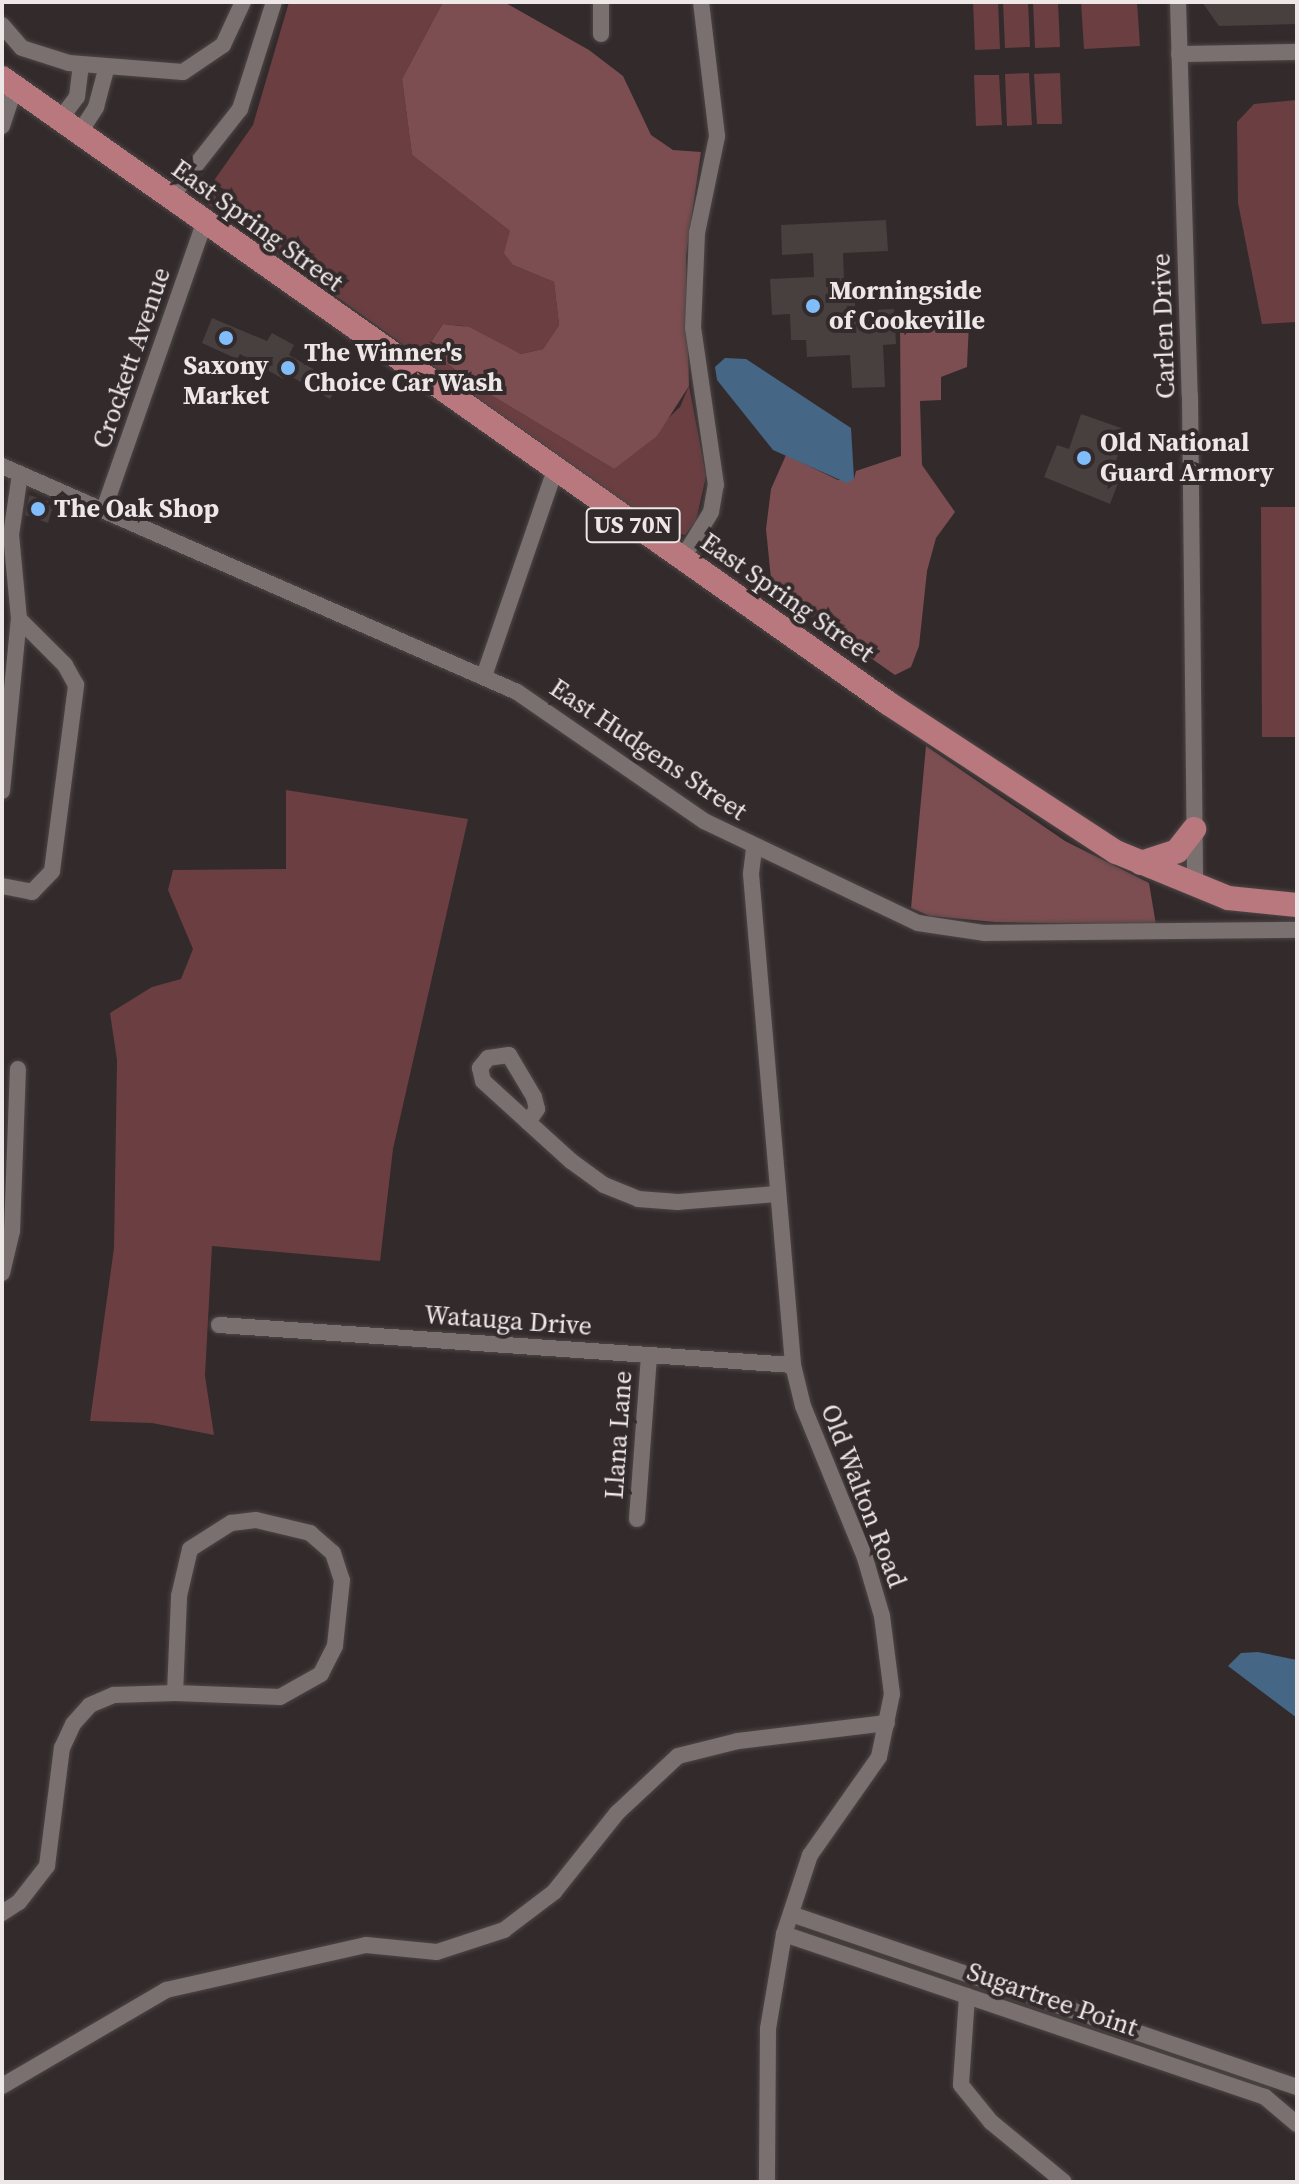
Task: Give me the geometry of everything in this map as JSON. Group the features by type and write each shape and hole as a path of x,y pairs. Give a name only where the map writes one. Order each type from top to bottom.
{"main road":[{"name":"East Spring Street","path":"8,82 204,224 888,703 1141,863 1195,888 1297,905"},
{"path":"1141,863 1177,851 1194,829"}],"street":[{"path":"2,25 22,48 81,65 106,70 191,70 223,45 243,2"},
{"path":"170,198 240,109 274,2"},
{"path":"601,2 601,34"},
{"path":"682,559 711,512 716,485 693,328 697,233 717,136 701,2"},
{"name":"Carlen Drive","path":"1178,2 1189,325 1195,888"},
{"path":"1179,54 1297,52"},
{"path":"71,125 81,65"},
{"path":"71,125 96,107 106,70"},
{"path":"2,126 8,82"},
{"name":"Crockett Avenue","path":"104,509 204,224"},
{"name":"East Hudgens Street","path":"2,466 484,676 754,849 918,923 985,933 1297,930"},
{"path":"484,676 555,470"},
{"path":"2,791 19,619 11,535 20,474"},
{"path":"2,886 32,892 52,871 76,685 65,665 19,619"},
{"name":"Old Walton Road","path":"754,849 793,1365 803,1406 882,1616 892,1694 879,1757 810,1855 784,1934 768,2029 767,2182"},
{"path":"2,1273 12,1231 18,1069"},
{"path":"528,1122 604,1185 638,1199 778,1194"},
{"name":"Watauga Drive","path":"219,1325 793,1365"},
{"name":"Llana Lane","path":"637,1519 649,1355"},
{"path":"2,1913 19,1902 47,1866 62,1748 73,1724 90,1705 114,1695 175,1693 280,1697 321,1674 343,1614 342,1580 333,1553 310,1533 256,1520 231,1523 190,1549 179,1596 175,1693"},
{"path":"2,2086 166,1990 366,1945 437,1952 504,1930 554,1892 617,1813 678,1756 738,1741 887,1723"},
{"name":"Sugartree Point","path":"791,1914 1297,2087"},
{"name":"Sugartree Point","path":"784,1934 1265,2097 1297,2124"},
{"path":"967,1996 961,2085 991,2122 1064,2182"}],"shaded area":[{"path":"289,2 443,2 402,79 412,155 510,231 513,265 554,282 559,325 543,349 521,354 463,326 443,324 431,342 439,357 476,386 614,469 680,407 689,386 706,476 696,521 685,535 662,531 201,199 253,125"},
{"path":"443,2 504,2 589,50 623,76 651,135 673,150 701,152 686,256 689,386 657,436 614,469 476,386 439,357 431,342 443,324 469,327 521,354 543,349 559,325 554,282 513,265 504,253 510,231 412,155 402,79"},
{"path":"973,2 998,2 1000,49 975,50"},
{"path":"1003,2 1028,2 1030,47 1005,48"},
{"path":"1033,2 1058,2 1060,47 1035,48"},
{"path":"1081,2 1137,2 1140,46 1084,49"},
{"path":"1029,73 1032,125 1007,126 1005,74"},
{"path":"1060,73 1062,124 1037,124 1034,74"},
{"path":"974,75 999,75 1002,125 976,126"},
{"path":"1297,100 1297,322 1262,324 1238,203 1237,122 1254,104"},
{"path":"900,322 969,322 967,367 941,377 941,400 920,401 922,465 955,512 936,538 927,571 919,646 911,667 895,675 772,589 766,529 771,489 786,455 838,480 854,479 856,471 901,456"},
{"path":"1261,507 1297,507 1297,737 1262,737"},
{"path":"926,746 1065,841 1149,883 1156,925 995,922 930,916 911,908"},
{"path":"286,790 468,819 393,1149 380,1261 212,1246 205,1376 214,1435 152,1423 90,1421 114,1248 117,1060 110,1013 152,987 181,979 193,949 168,890 173,870 286,869"}],"water":[{"path":"725,358 746,359 851,428 854,479 847,483 773,450 717,380 715,367"},
{"path":"1258,1652 1297,1660 1297,1718 1228,1666 1241,1653"}],"building":[{"path":"1202,2 1297,2 1297,24 1219,26"},
{"name":"Morningside of Cookeville","path":"886,220 888,251 843,253 845,303 855,303 855,311 894,309 896,344 883,345 885,387 852,388 850,355 807,357 806,340 791,340 790,314 772,315 770,279 814,277 813,253 782,255 781,225"},
{"path":"212,318 267,341 272,333 294,345 289,355 339,384 330,399 287,374 283,379 240,354 237,359 202,343"},
{"name":"Old National Guard Armory","path":"1081,414 1127,430 1114,466 1123,470 1110,504 1044,477 1057,445 1069,449"},
{"name":"The Oak Shop","path":"29,495 54,503 48,523 25,515"}],"place":[{"name":"Morningside of Cookeville","path":"813,306"},
{"name":"Saxony Market","path":"226,338"},
{"name":"The Winner's Choice Car Wash","path":"288,368"},
{"name":"Old National Guard Armory","path":"1084,458"},
{"name":"The Oak Shop","path":"38,509"}]}
